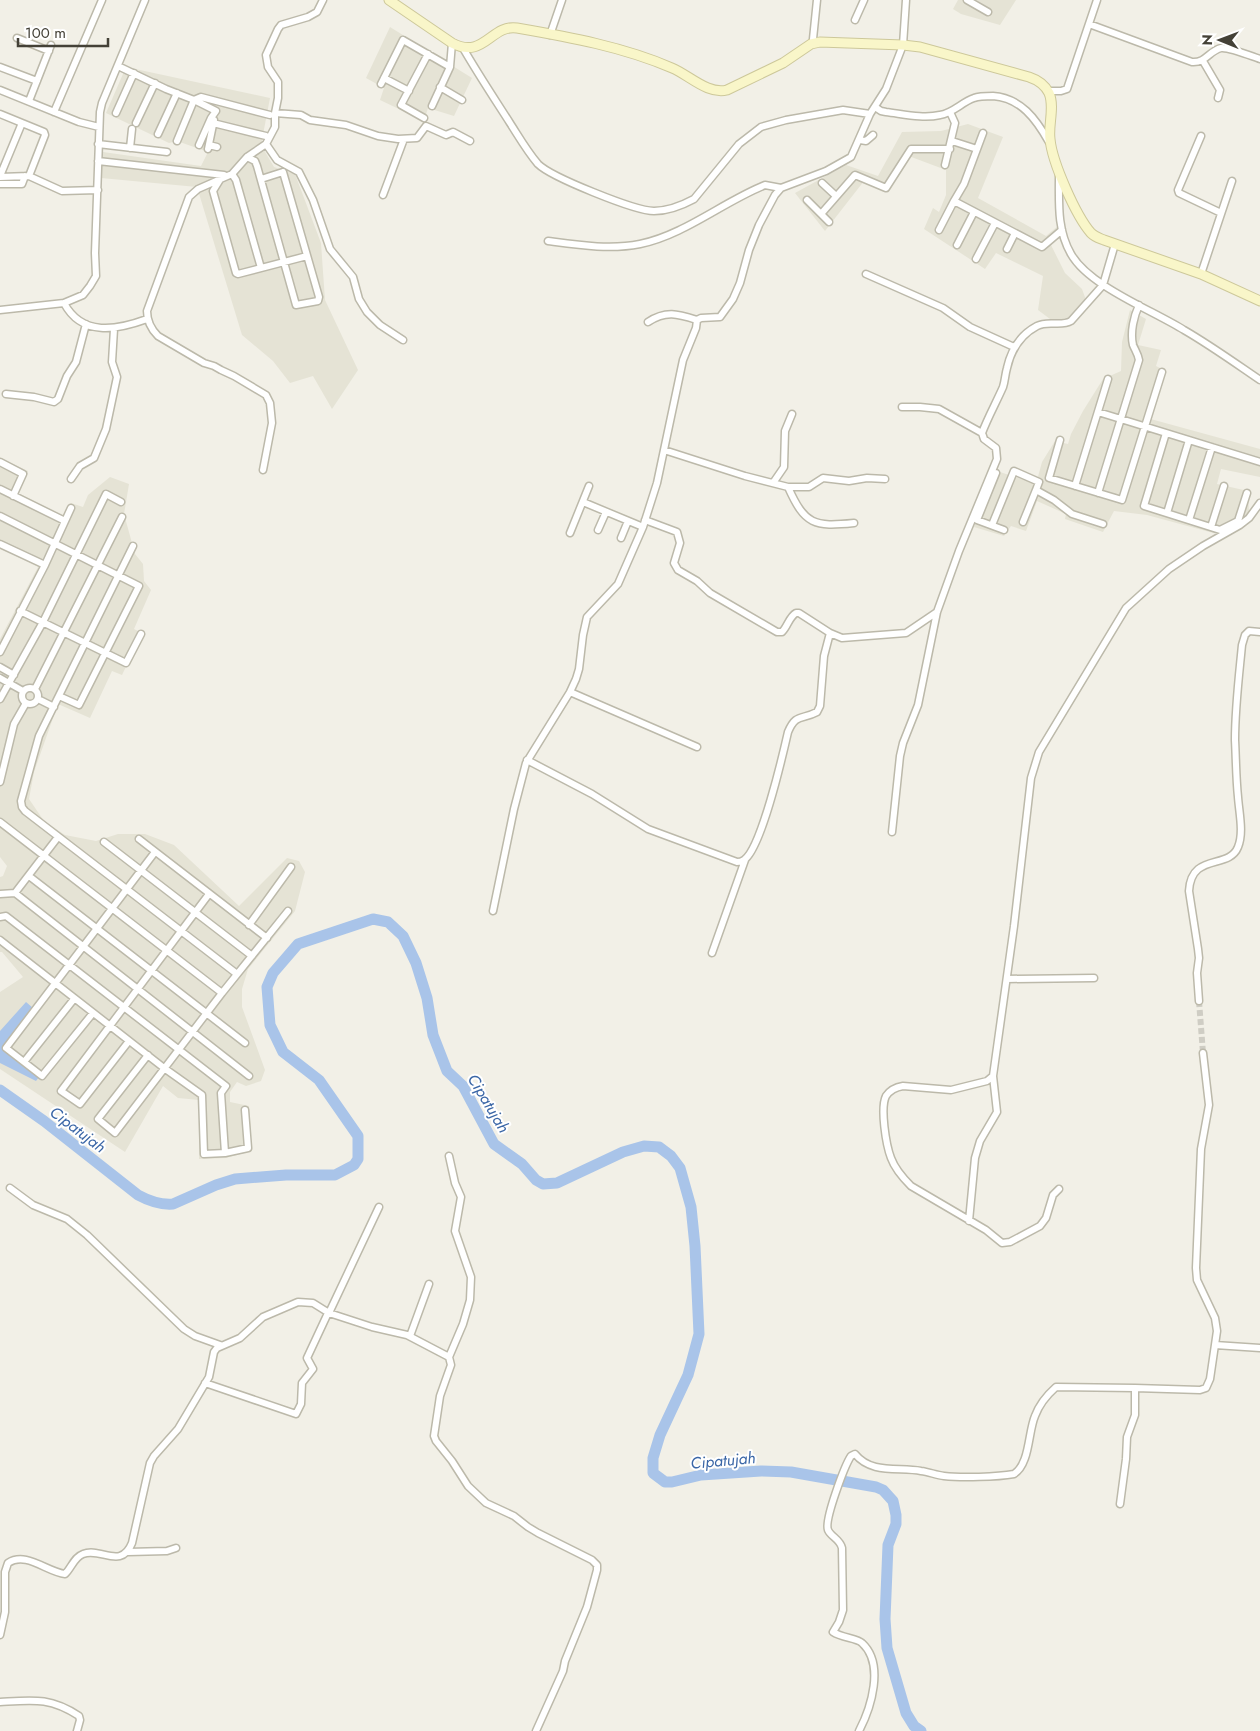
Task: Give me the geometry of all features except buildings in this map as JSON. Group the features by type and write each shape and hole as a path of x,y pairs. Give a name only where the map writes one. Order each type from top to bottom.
{"street":[{"path":"54,112 102,0"},
{"path":"0,310 64,303 83,295 96,276 98,144 102,103 145,0"},
{"path":"307,256 236,273 214,191 247,157 266,144 275,127 273,114 278,98 278,82 266,62 266,55 278,29 281,25 308,17 317,12 323,0"},
{"path":"389,0 452,43 463,48 523,145 539,165 550,173 641,209 663,210 694,199 739,144 761,127 786,120 843,110 870,114"},
{"path":"550,35 562,0"},
{"path":"814,43 818,0"},
{"path":"855,20 864,0"},
{"path":"648,322 656,316 672,313 697,320 720,316 740,283 748,250 775,195 781,188 826,171 848,160 860,140 870,114 886,89 903,45 906,0"},
{"path":"967,0 988,12"},
{"path":"1048,91 1067,89 1097,0"},
{"path":"1089,24 1192,62 1203,61 1217,50 1223,48 1260,59"},
{"path":"463,48 484,44 508,28 598,44 649,59 672,68 711,89 723,91 774,68 814,43 842,42 920,47 1029,77 1041,83 1048,91 1051,104 1050,146"},
{"path":"17,38 50,48 29,101"},
{"path":"408,91 382,81 403,40 450,67"},
{"path":"432,106 450,67 452,43"},
{"path":"424,118 401,105 428,54"},
{"path":"1203,61 1220,90 1218,98"},
{"path":"118,66 216,111"},
{"path":"0,67 37,81"},
{"path":"116,113 134,73"},
{"path":"130,148 134,126 155,83"},
{"path":"440,87 462,100"},
{"path":"0,90 79,122 99,127"},
{"path":"158,134 178,93"},
{"path":"874,107 886,112 925,116 942,115 979,96 1001,97 1012,100 1026,110 1036,121 1050,146 1059,173 1087,227 1097,238 1201,274 1260,301"},
{"path":"177,141 194,100 201,97 273,114 301,115 310,120 346,126 378,136 404,139 417,138 426,126 446,135 453,132 470,141"},
{"path":"217,147 208,147 218,102"},
{"path":"199,145 216,111"},
{"path":"945,165 956,123 950,112"},
{"path":"0,114 45,134 27,176"},
{"path":"213,122 266,136"},
{"path":"15,180 0,177 22,123"},
{"path":"939,230 964,184 983,134"},
{"path":"860,140 866,141 873,135"},
{"path":"1201,136 1178,190 1179,193 1221,213"},
{"path":"383,195 404,139"},
{"path":"952,141 977,149"},
{"path":"98,144 167,152"},
{"path":"266,144 277,160 299,172 312,200 330,249 353,277 359,299 367,312 380,325 403,340"},
{"path":"821,214 855,175 886,188 911,149 950,149"},
{"path":"247,157 256,161 260,179 296,305 318,301 319,298 283,172 260,179"},
{"path":"98,161 227,176 236,180 261,268"},
{"path":"1059,173 1059,214 1062,230 1065,242 1076,261 1103,285 1184,330 1260,380"},
{"path":"0,184 27,176 62,191 98,190"},
{"path":"227,176 198,189 189,197 147,311 147,319 152,331 158,336 204,363 234,376 266,395 270,403 272,423 263,470"},
{"path":"1201,274 1232,181"},
{"path":"822,183 836,196"},
{"path":"548,241 609,246 640,244 666,235 764,185 781,188"},
{"path":"807,200 830,222"},
{"path":"954,202 1042,247 1062,230"},
{"path":"957,245 974,212"},
{"path":"976,259 995,223"},
{"path":"1007,249 1015,233"},
{"path":"982,433 1004,385 1009,359 1014,347 1037,326 1048,323 1065,324 1071,321 1103,285 1116,244"},
{"path":"866,274 921,297 943,308 970,327 1014,347"},
{"path":"64,303 69,312 86,324 114,329 147,319"},
{"path":"1098,493 1139,360 1132,338 1133,323 1141,306"},
{"path":"493,912 514,809 527,760 570,692 579,669 587,617 618,584 644,524 654,496 683,360 696,328 697,320"},
{"path":"6,394 34,397 50,402 58,399 67,376 76,362 86,324"},
{"path":"71,479 80,466 94,458 106,429 116,377 112,362 114,329"},
{"path":"992,525 1014,471 1039,482 1049,478 1122,500 1162,372"},
{"path":"1075,486 1108,379"},
{"path":"892,832 900,756 918,705 937,612 959,551 997,459 996,448 984,439 982,433 939,409 902,407"},
{"path":"1098,412 1260,462"},
{"path":"773,483 784,467 785,431 792,414"},
{"path":"1166,433 1144,506 1220,530 1238,521 1247,492"},
{"path":"1049,478 1060,440"},
{"path":"1167,513 1189,440"},
{"path":"1189,520 1212,447"},
{"path":"664,450 745,476 788,487 809,487 823,478 849,481 867,478 885,479"},
{"path":"0,462 22,474 13,496"},
{"path":"999,466 977,520 1004,530"},
{"path":"1023,522 1039,482"},
{"path":"570,533 589,486"},
{"path":"1212,527 1224,486"},
{"path":"788,487 798,509 813,522 828,525 854,523"},
{"path":"0,489 66,521"},
{"path":"1036,490 1054,500 1072,514 1103,524"},
{"path":"0,699 43,622 106,494 121,502"},
{"path":"583,502 628,521 677,532 680,543 675,566 678,570 697,581 710,593 777,632 785,630 792,616 799,613 830,633 842,638 906,633 937,612"},
{"path":"969,1221 974,1158 980,1140 996,1112 993,1076 1007,979 1031,778 1039,752 1126,608 1169,569 1249,518 1260,503"},
{"path":"0,652 45,565 71,508"},
{"path":"598,530 606,512"},
{"path":"0,516 139,586 79,705 59,696"},
{"path":"35,689 62,632 122,517"},
{"path":"621,538 628,521"},
{"path":"0,544 45,565"},
{"path":"133,546 38,736 21,801 25,811 237,974"},
{"path":"20,611 126,663 141,634"},
{"path":"1199,1001 1196,974 1199,958 1189,884 1194,872 1200,867 1231,855 1238,846 1240,831 1236,714 1242,645 1245,635 1249,632 1260,632"},
{"path":"712,953 745,860 756,842 774,790 788,732 796,719 817,712 820,706 824,656 830,633"},
{"path":"0,667 14,675"},
{"path":"0,678 23,691"},
{"path":"27,687 35,689 38,693 38,699 33,704 26,703 22,698 23,691 27,687"},
{"path":"570,692 697,747"},
{"path":"38,699 54,707"},
{"path":"0,782 2,763 14,724 26,703"},
{"path":"527,760 592,794 648,829 737,862 745,860"},
{"path":"0,822 222,993"},
{"path":"15,893 58,837"},
{"path":"139,839 267,938"},
{"path":"104,842 252,956"},
{"path":"93,1013 42,1076 6,1048 155,852"},
{"path":"250,925 291,867"},
{"path":"29,876 245,1043"},
{"path":"0,894 15,893 139,988 249,1076"},
{"path":"129,1041 80,1104 61,1090 111,1027 209,894"},
{"path":"148,1056 98,1119 115,1133 207,1012 288,911"},
{"path":"0,917 6,916 226,1086 221,1093 225,1152"},
{"path":"0,940 148,1056 202,1095 204,1154 248,1148 245,1110"},
{"path":"1007,979 1094,978"},
{"path":"24,1062 74,999"},
{"path":"859,1731 871,1702 874,1686 874,1664 861,1642 845,1638 833,1632 841,1618 843,1601 841,1545 827,1528 831,1508 848,1461 855,1454 861,1462 876,1468 920,1471 952,1477 1014,1474 1022,1466 1034,1418 1049,1393 1056,1387 1204,1390 1209,1383 1217,1331 1214,1318 1200,1290 1196,1268 1201,1149 1209,1105 1203,1053"},
{"path":"993,1076 987,1081 951,1090 903,1086 897,1087 888,1093 884,1102 883,1113 887,1146 891,1158 903,1178 911,1186 986,1230 1002,1243 1035,1230 1044,1223 1050,1201 1059,1189"},
{"path":"449,1156 455,1183 461,1198 455,1232 470,1277 470,1300 463,1324 449,1357 451,1365 440,1396 434,1436 468,1486 486,1503 514,1516 538,1533 592,1560 597,1565 587,1607 565,1661 563,1671 536,1731"},
{"path":"10,1188 33,1205 67,1219 87,1234 184,1329 195,1336 220,1345"},
{"path":"205,1383 296,1414 301,1404 302,1383 313,1369 307,1358 379,1207"},
{"path":"410,1336 429,1284"},
{"path":"128,1552 132,1544 152,1459 178,1429 205,1383 210,1374 214,1352 220,1345 240,1338 262,1317 298,1302 313,1303 329,1313 372,1327 410,1336 449,1357"},
{"path":"1215,1345 1260,1348"},
{"path":"1120,1504 1127,1438 1135,1415 1135,1388"},
{"path":"0,1635 5,1612 5,1568 10,1562 16,1560 28,1561 64,1574 67,1573 78,1556 84,1553 114,1556 123,1555 128,1552 176,1548"},
{"path":"0,1702 35,1700 55,1703 79,1716 80,1720 77,1731"}],"shaded area":[{"path":"958,0 1016,0 1000,25 961,14 953,9"},
{"path":"390,27 472,78 454,116 428,108 424,121 380,100 384,88 366,78"},
{"path":"126,67 270,98 261,145 274,167 295,174 321,243 325,300 358,370 332,409 313,376 290,383 273,361 242,335 197,187 101,178 103,152 201,166 208,152 177,141 169,143 106,113"},
{"path":"968,124 1003,137 978,198 1046,236 1058,226 1058,238 1051,245 1065,273 1082,289 1086,300 1069,320 1058,325 1038,310 1043,276 996,253 985,269 924,229 933,208 939,212 946,195 946,170 906,155 886,190 864,181 825,231 795,193 846,165 878,176 902,132 941,131"},
{"path":"1130,310 1146,319 1138,345 1161,350 1156,366 1164,370 1147,418 1260,449 1260,477 1221,469 1217,484 1248,491 1249,512 1237,524 1217,534 1147,515 1114,511 1103,532 1065,519 1066,514 1037,501 1026,531 1011,526 1004,536 974,527 997,471 1036,484 1042,462 1055,441 1068,444 1083,411 1103,379 1121,371 1122,342"},
{"path":"0,458 28,471 18,493 63,516 71,503 83,507 88,495 110,477 129,484 124,514 135,554 143,564 144,581 151,590 134,629 142,633 122,675 112,671 90,718 58,704 34,772 29,799 44,821 65,835 96,841 118,834 145,834 174,845 239,906 287,858 299,861 305,872 295,911 248,969 242,989 242,1007 265,1070 261,1081 246,1086 237,1082 230,1092 230,1102 249,1106 252,1151 226,1158 199,1159 199,1100 178,1098 163,1086 125,1152 0,1069 0,992 23,977 0,952 0,877 3,876 7,866 0,857 0,639 38,567 0,548"}],"water":[{"path":"26,1002 33,1008 3,1048 39,1077 36,1081 0,1063 0,1031"}],"waterway":[{"name":"Cipatujah","path":"0,1090 44,1121 138,1195 155,1202 173,1204 216,1185 235,1179 286,1175 335,1175 354,1165 358,1159 358,1136 319,1080 283,1052 270,1025 267,987 273,973 298,944 373,919 388,922 403,936 416,963 427,998 433,1035 447,1071 463,1086 494,1144 522,1164 536,1180 543,1184 557,1183 623,1152 644,1146 659,1147 671,1156 680,1168 691,1207 695,1246 699,1334 688,1375 660,1435 653,1458 653,1473 665,1482 672,1482 701,1475 761,1471 791,1472 876,1487 883,1490 893,1501 896,1515 896,1524 888,1545 885,1619 887,1648 906,1713 914,1726 921,1731"}],"tunnel":[{"path":"1199,1001 1203,1053"}]}
